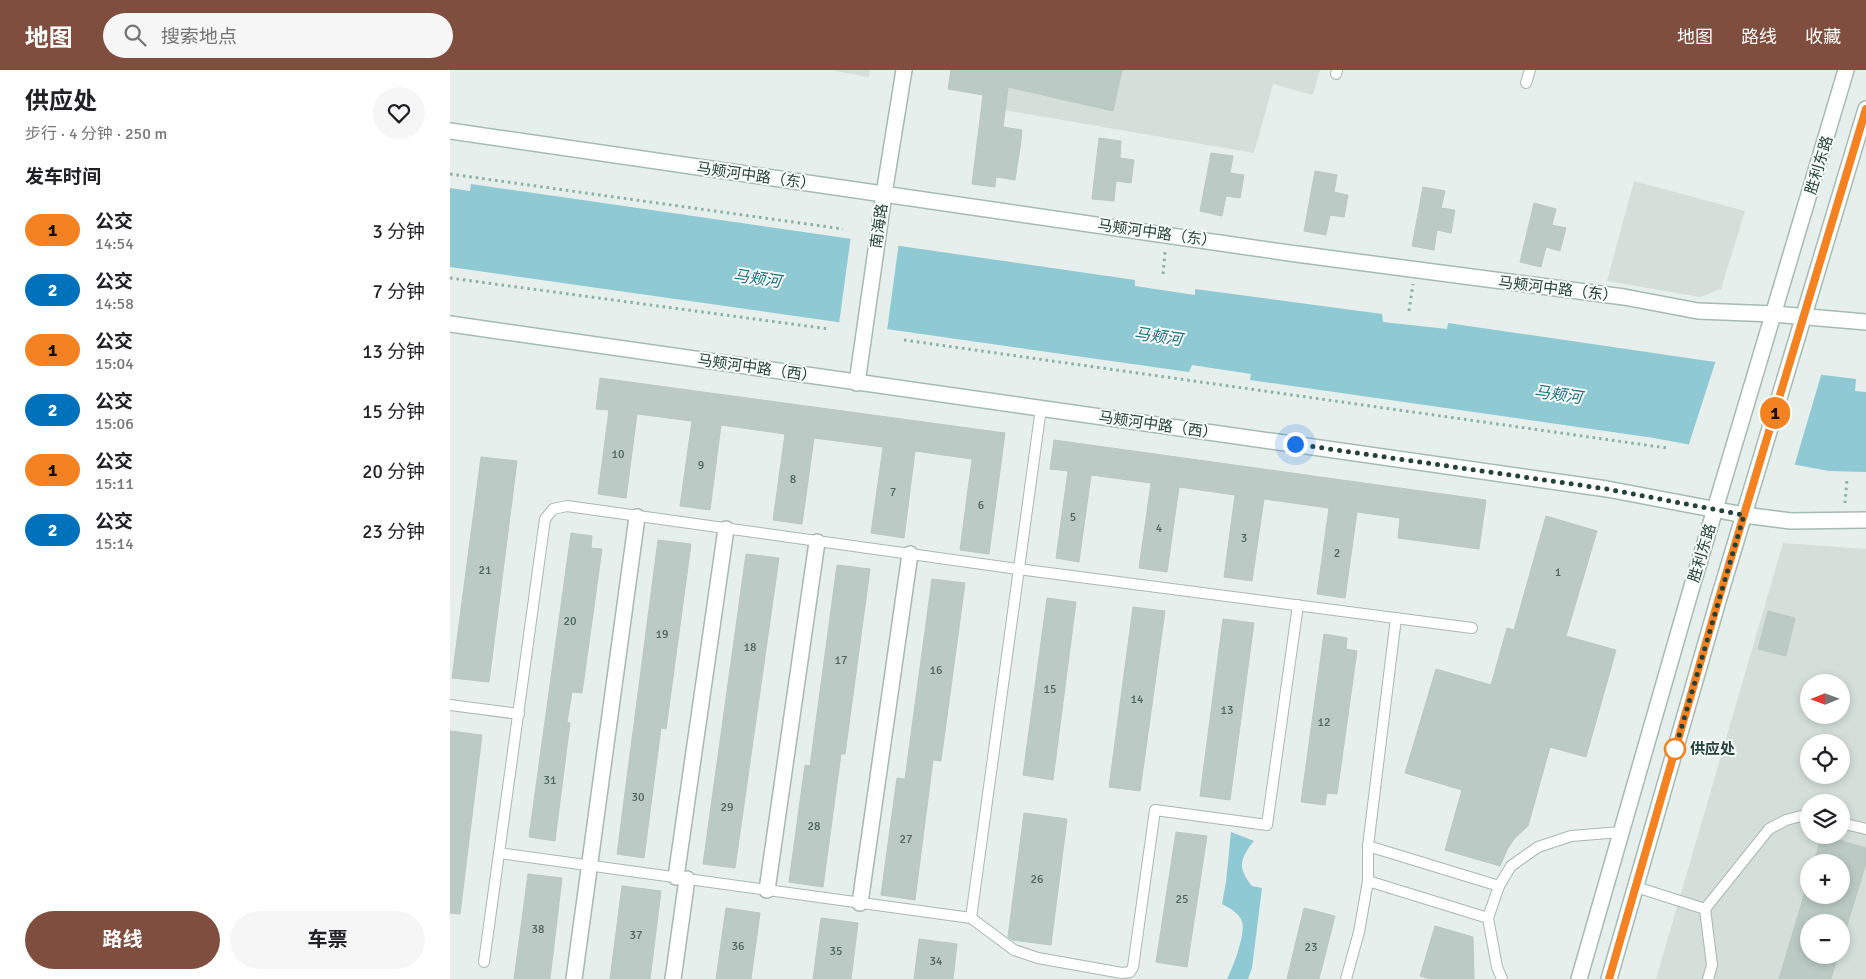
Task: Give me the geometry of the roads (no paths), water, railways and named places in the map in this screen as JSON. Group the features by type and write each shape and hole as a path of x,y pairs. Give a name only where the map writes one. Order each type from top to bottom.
{"street":[{"name":"南海路","path":"857,382 904,70"},
{"name":"胜利东路","path":"1579,979 1715,509 1846,70"},
{"name":"胜利东路","path":"1609,979 1744,515 1866,109"},
{"name":"马颊河中路（东）","path":"450,131 1414,270 1624,297 1698,311 1774,314 1866,322"},
{"name":"马颊河中路（西）","path":"450,324 1607,489 1744,515 1792,521 1866,520"},
{"path":"574,979 637,516"},
{"path":"672,979 681,878 726,529"},
{"path":"767,890 817,542"},
{"path":"860,903 910,554"}],"lane":[{"path":"1526,83 1530,70"},
{"path":"972,918 1041,408"},
{"path":"484,962 545,519 553,509 567,506 817,542 1472,628"},
{"path":"499,853 972,918 1014,950 1038,958 1122,973 1130,972 1133,966 1155,810 1267,825 1298,606"},
{"path":"1346,979 1360,932 1368,881 1368,846 1396,618"},
{"path":"450,705 518,714"},
{"path":"1708,979 1712,965 1705,909 1769,829 1786,820 1800,816"},
{"path":"1850,825 1866,829"},
{"path":"1502,979 1497,967 1488,918 1499,886 1511,866 1538,847 1570,836 1621,832"},
{"path":"1368,846 1499,886"},
{"path":"1368,881 1488,918"},
{"path":"1636,887 1705,909"}],"water":[{"name":"马颊河","path":"471,184 1135,280 1135,286 1195,295 1195,289 1382,314 1383,322 1447,329 1448,323 1708,361 1856,379 1855,391 1866,392 1866,472 1829,471 1654,438 1250,380 1251,374 1192,365 1189,372 450,267 450,188 470,191"},
{"path":"1231,832 1254,841 1243,858 1242,868 1252,886 1262,888 1252,968 1248,979 1227,979 1238,950 1243,927 1239,916 1222,904"}],"place":[{"name":"供应处","path":"1675,749"}]}
